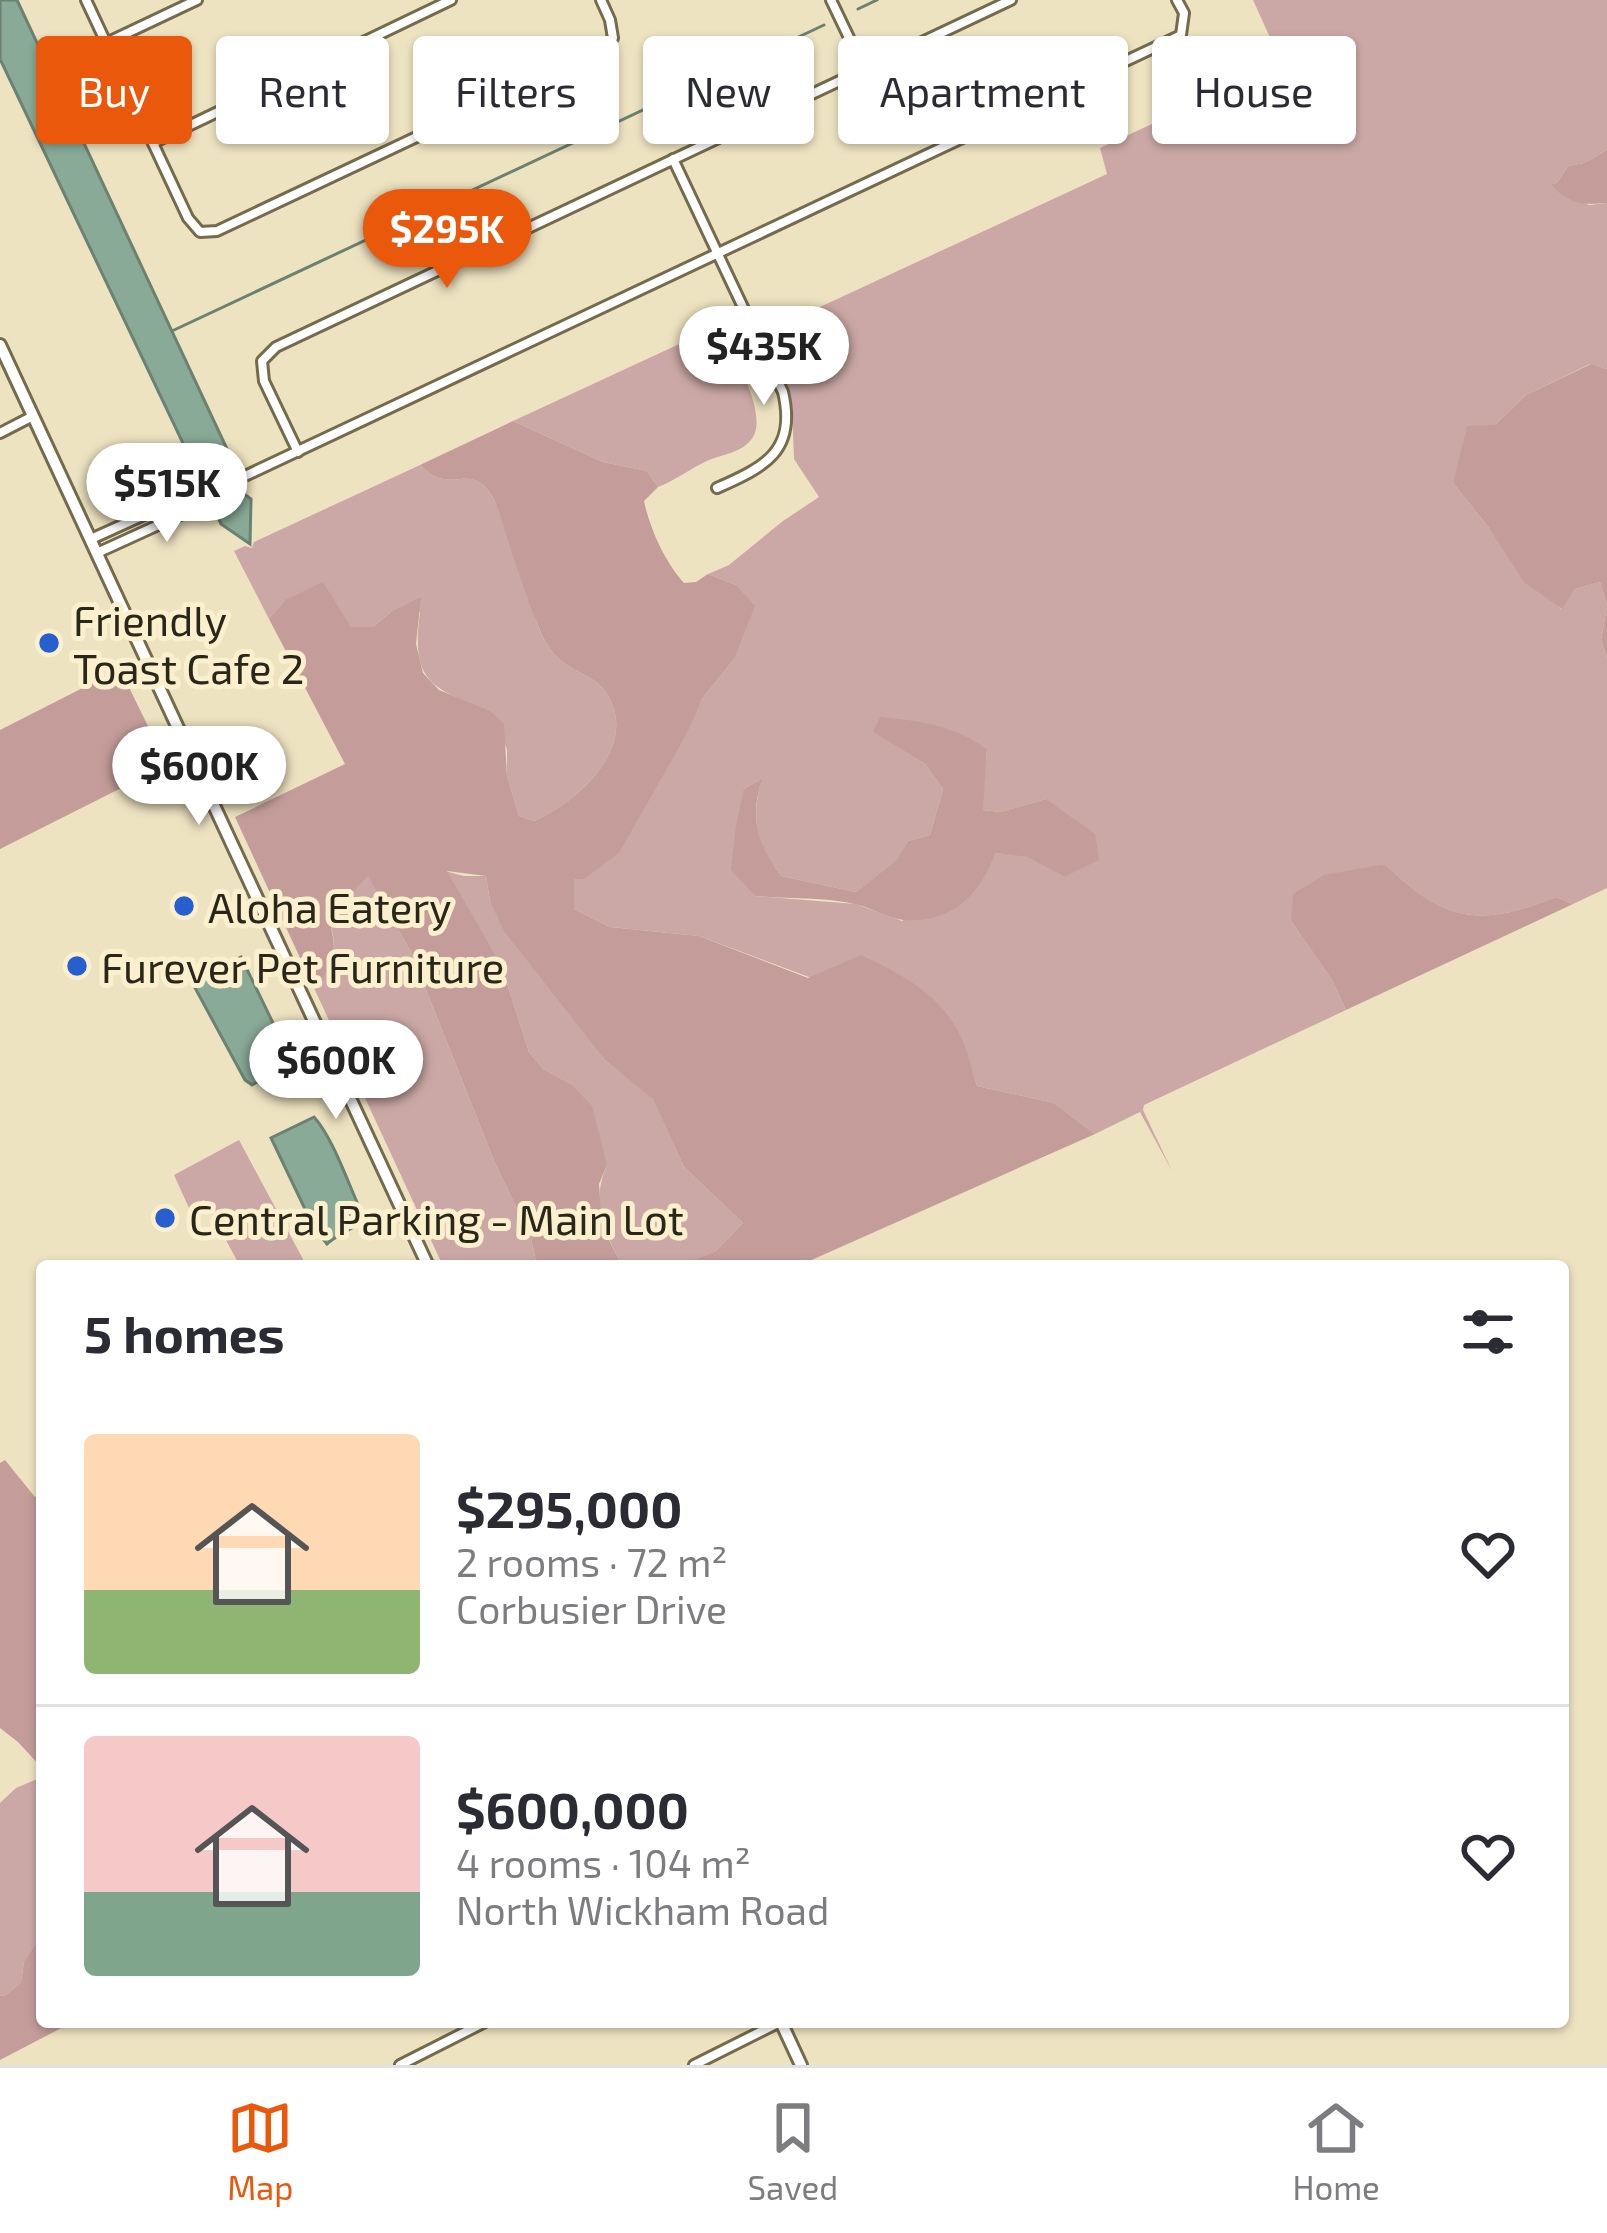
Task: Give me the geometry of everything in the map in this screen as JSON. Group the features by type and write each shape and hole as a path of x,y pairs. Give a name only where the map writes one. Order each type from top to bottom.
{"main road":[{"path":"0,345 425,1260"},
{"path":"783,2028 801,2065"}],"street":[{"path":"86,0 102,36"},
{"path":"123,36 197,0"},
{"path":"192,124 451,0"},
{"path":"152,144 188,218 200,232 217,231 599,51 613,38 601,0"},
{"path":"831,0 848,36"},
{"path":"934,36 1011,0"},
{"path":"97,553 189,511 209,493 236,480 1180,35 1184,13 1177,0"},
{"path":"298,452 264,381 262,361 276,347 838,81"},
{"path":"674,159 783,392 789,416 777,453 754,472 717,488"},
{"path":"0,433 33,416"},
{"path":"91,539 186,496 209,493"},
{"path":"400,2065 473,2028"},
{"path":"694,2065 768,2028"}],"shaded area":[{"path":"0,0 17,0 36,41 36,135 0,59"},
{"path":"1253,0 1607,0 1607,150 1568,166 1552,184 1589,205 1607,203 1607,369 1590,364 1526,395 1495,425 1453,483 1561,609 1575,589 1600,582 1607,606 1601,640 1607,658 1607,888 1573,904 1556,897 1505,913 1464,914 1426,898 1385,864 1364,869 1291,921 1332,980 1346,1010 1144,1105 1172,1171 1140,1112 1095,1134 1054,1103 977,1086 959,1033 699,936 610,927 574,909 574,879 667,766 702,699 734,659 736,585 708,574 729,565 819,497 794,459 792,405 768,331 1107,174 1100,148 1128,144 1128,135 1152,124 1152,144 1356,144 1356,36 1269,36","holes":["874,732 987,749 982,810 1001,812 1046,799 1064,877 1028,856 995,853 902,921 856,904 755,896 744,789 761,780 758,830 781,876 856,892 898,860 908,841 930,835 943,789 925,764"]},
{"path":"40,144 84,144 235,466 230,476 251,499 250,544 221,524 213,507 219,498 210,481 200,479"},
{"path":"1607,150 1607,203 1576,202 1551,184 1557,183 1568,166"},
{"path":"716,327 747,383 756,416 751,440 732,453 658,487 647,471 603,462 513,421"},
{"path":"1591,364 1607,369 1607,606 1600,582 1575,589 1562,609 1524,582 1453,483 1467,426 1495,425 1526,395"},
{"path":"513,421 603,462 647,471 658,487 644,501 647,512 677,575 684,583 708,574 736,585 755,606 734,659 702,699 619,853 584,879 574,879 574,909 610,927 699,936 808,978 861,955 903,977 939,1005 961,1037 977,1086 1054,1103 1095,1134 812,1260 694,1260 716,1251 743,1223 684,1167 653,1099 605,1060 504,931 490,901 486,876 447,871 501,965 529,1052 543,1069 571,1084 592,1106 607,1165 599,1184 602,1226 619,1260 536,1260 531,1238 495,1163 411,952 368,876 329,917 334,955 314,988 235,817 345,764 269,619 285,600 323,582 351,627 373,627 421,597 416,644 423,673 439,690 489,710 504,724 507,776 519,816 534,821 568,801 610,752 616,734 615,714 607,694 553,653 545,640 493,498 475,480 439,478 420,465"},
{"path":"420,465 439,478 470,479 485,487 501,514 545,640 568,666 603,688 615,714 616,734 599,770 568,801 534,821 519,816 507,776 507,749 489,710 438,688 422,668 420,612 391,612 373,627 351,627 285,600 269,619 234,551 252,548 254,542"},
{"path":"1607,606 1607,658 1601,640"},
{"path":"120,669 167,765 0,849 0,730"},
{"path":"880,717 936,726 987,749 983,810 1001,812 1046,799 1095,834 1099,860 1064,877 1028,857 995,853 981,881 962,903 921,920 898,919 847,902 755,896 731,870 744,789 762,779 756,806 758,830 781,876 856,892 897,860 908,841 930,835 943,789 925,764 873,732"},
{"path":"1385,864 1426,898 1464,914 1505,913 1556,897 1573,904 1346,1010 1332,980 1291,921 1293,894 1324,875"},
{"path":"445,871 486,876 490,901 605,1060 653,1098 684,1167 743,1223 716,1251 695,1260 619,1260 600,1205 607,1165 571,1084 543,1069 529,1052 501,965"},
{"path":"368,875 411,952 495,1163 531,1238 536,1260 440,1260 314,988 334,955 329,917"},
{"path":"241,957 290,1058 289,1064 252,1085 194,986"},
{"path":"314,1117 335,1151 364,1218 327,1244 314,1228 271,1138"},
{"path":"239,1140 303,1260 237,1260 204,1200 189,1208 174,1175"},
{"path":"5,1460 36,1496 36,1762 0,1728 0,1463"},
{"path":"36,1780 36,1943 24,1961 21,1982 0,1996 0,1803 16,1788"},
{"path":"36,1943 36,2028 61,2028 0,2060 0,1996 21,1982 24,1961"}],"waterway":[{"path":"858,9 877,0"},
{"path":"172,331 824,25"}],"place":[{"name":"Friendly Toast Cafe 2","path":"49,643"},
{"name":"Aloha Eatery","path":"184,906"},
{"name":"Furever Pet Furniture","path":"77,966"},
{"name":"Central Parking - Main Lot","path":"165,1218"}]}
